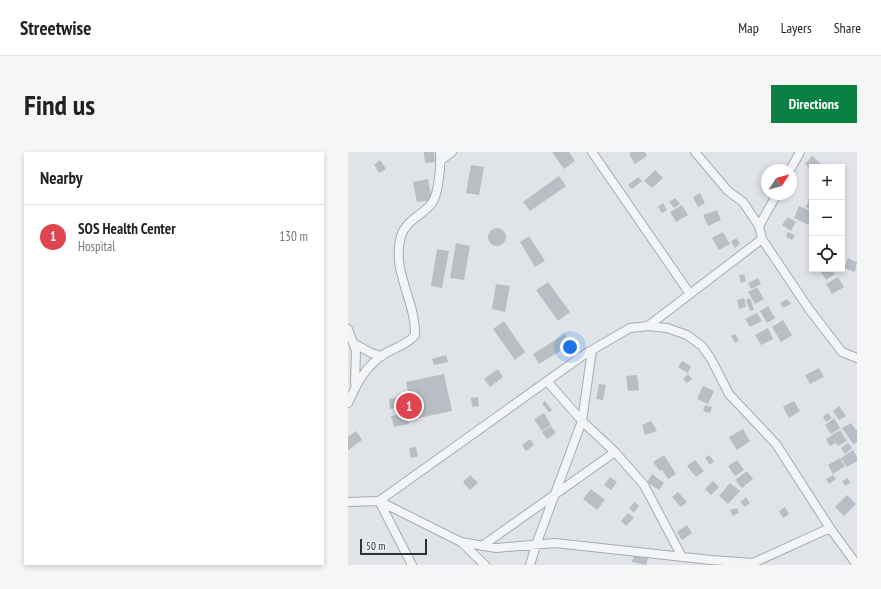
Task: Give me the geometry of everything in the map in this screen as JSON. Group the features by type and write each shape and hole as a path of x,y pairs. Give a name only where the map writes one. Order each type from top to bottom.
{"street":[{"path":"348,403 355,386 371,365 382,356 406,343 415,335 409,301 399,267 402,236 409,223 434,199 441,156 452,152"},
{"path":"592,152 690,294"},
{"path":"695,152 728,191 743,202 759,226 762,239 809,309 842,352 857,356"},
{"path":"793,164 800,152"},
{"path":"759,226 774,200"},
{"path":"648,326 762,239"},
{"path":"379,501 592,350 630,328 648,326 667,328 687,335 702,346 711,359 729,394 776,444 830,528 857,565"},
{"path":"348,329 354,344 357,370 355,386"},
{"path":"354,344 371,353 382,356"},
{"path":"530,565 554,495 582,421 592,350"},
{"path":"547,381 582,421 615,452 644,485 682,557"},
{"path":"482,546 615,452"},
{"path":"348,502 379,501 461,542 482,546 496,548 555,543 753,563 830,528"},
{"path":"379,501 412,565"},
{"path":"461,542 485,565"}],"building":[{"path":"424,152 434,152 435,162 425,163"},
{"path":"552,152 569,152 575,161 564,169"},
{"path":"631,152 645,152 647,156 635,164 629,154"},
{"path":"812,156 821,164 809,164 809,168 805,164"},
{"path":"380,160 386,169 379,173 374,165"},
{"path":"471,165 484,167 479,195 466,193"},
{"path":"655,170 663,178 652,188 644,181"},
{"path":"559,176 566,186 530,211 523,202"},
{"path":"638,177 642,181 632,189 628,185"},
{"path":"428,179 432,200 417,202 413,182"},
{"path":"700,193 705,203 698,207 693,197"},
{"path":"675,198 680,204 674,208 669,202"},
{"path":"809,200 809,208 806,207"},
{"path":"663,203 667,210 662,213 658,207"},
{"path":"682,205 688,215 676,222 670,212"},
{"path":"799,206 809,211 809,225 794,218"},
{"path":"717,210 721,220 708,226 703,215"},
{"path":"788,217 796,222 791,231 782,225"},
{"path":"493,228 501,228 506,233 504,244 501,246 493,246 488,241 488,233"},
{"path":"723,232 730,244 719,250 712,238"},
{"path":"788,232 795,235 792,240 786,237"},
{"path":"529,236 545,261 535,267 520,242"},
{"path":"736,238 740,244 735,248 731,242"},
{"path":"456,243 470,246 464,280 450,278"},
{"path":"437,249 449,251 442,288 431,286"},
{"path":"848,258 857,262 855,272 845,268"},
{"path":"821,272 833,272 835,274 826,280"},
{"path":"744,274 746,281 741,283 739,275"},
{"path":"838,277 844,287 832,294 826,284"},
{"path":"758,278 761,284 751,289 748,283"},
{"path":"548,282 570,312 558,321 536,290"},
{"path":"496,284 510,286 505,312 492,309"},
{"path":"757,287 764,299 755,304 748,292"},
{"path":"744,298 746,307 739,309 737,300"},
{"path":"750,298 754,310 750,311 746,300"},
{"path":"787,299 791,304 783,308 780,303"},
{"path":"768,306 775,318 767,323 760,311"},
{"path":"757,313 762,321 750,327 745,319"},
{"path":"783,320 792,335 781,342 772,327"},
{"path":"504,321 525,352 515,360 493,329"},
{"path":"768,328 773,339 761,345 755,335"},
{"path":"565,334 571,344 539,364 533,354"},
{"path":"735,334 739,341 735,343 731,336"},
{"path":"446,355 448,362 434,365 432,359"},
{"path":"682,361 691,366 688,373 678,367"},
{"path":"819,368 824,377 810,384 805,375"},
{"path":"498,369 503,377 490,387 484,379"},
{"path":"444,374 452,411 414,419 406,382"},
{"path":"688,374 692,379 687,383 683,379"},
{"path":"637,375 639,390 628,391 626,376"},
{"path":"599,384 606,385 603,400 596,399"},
{"path":"703,386 714,391 708,404 697,399"},
{"path":"400,397 401,407 390,409 389,399"},
{"path":"478,397 479,406 472,407 471,398"},
{"path":"545,401 552,410 549,412 542,404"},
{"path":"794,401 800,411 789,418 783,407"},
{"path":"705,405 712,407 710,413 703,411"},
{"path":"839,406 846,416 839,420 833,411"},
{"path":"407,413 409,424 394,427 391,416"},
{"path":"544,413 551,425 542,431 534,419"},
{"path":"828,413 832,418 826,422 823,417"},
{"path":"834,418 840,428 831,434 825,425"},
{"path":"651,421 657,431 645,435 642,425"},
{"path":"851,423 857,431 857,442 853,444 842,428"},
{"path":"551,426 556,433 547,439 542,432"},
{"path":"743,429 750,441 737,450 729,437"},
{"path":"840,430 847,441 838,446 836,443 830,446 826,439"},
{"path":"356,431 362,440 348,450 348,437"},
{"path":"530,439 534,445 526,451 522,445"},
{"path":"848,443 852,448 845,454 841,448"},
{"path":"416,447 418,456 411,458 409,448"},
{"path":"853,450 857,457 857,461 847,467 841,458"},
{"path":"664,455 676,474 668,479 662,470 660,471 653,462"},
{"path":"709,455 714,461 710,465 705,458"},
{"path":"840,458 845,466 833,474 828,465"},
{"path":"695,460 704,471 696,477 687,466"},
{"path":"737,460 744,470 735,476 728,466"},
{"path":"747,471 753,479 742,488 735,480"},
{"path":"652,474 664,483 659,490 647,482"},
{"path":"470,475 478,483 470,490 463,482"},
{"path":"833,475 836,479 829,484 826,479"},
{"path":"610,477 617,482 611,490 604,485"},
{"path":"848,478 850,483 845,486 842,481"},
{"path":"713,481 719,487 711,495 705,489"},
{"path":"730,483 740,491 728,504 719,496"},
{"path":"591,489 605,500 597,510 583,499"},
{"path":"678,492 687,502 681,507 672,497"},
{"path":"847,495 856,504 844,516 835,507"},
{"path":"746,497 750,503 745,507 740,502"},
{"path":"635,502 639,506 634,513 629,508"},
{"path":"785,507 789,514 783,518 779,511"},
{"path":"737,508 739,513 733,516 730,510"},
{"path":"628,513 634,518 626,526 621,521"},
{"path":"687,525 692,533 682,540 677,532"},
{"path":"635,552 649,556 646,565 632,562"}],"place":[{"name":"SOS Health Center","path":"409,406"}]}
